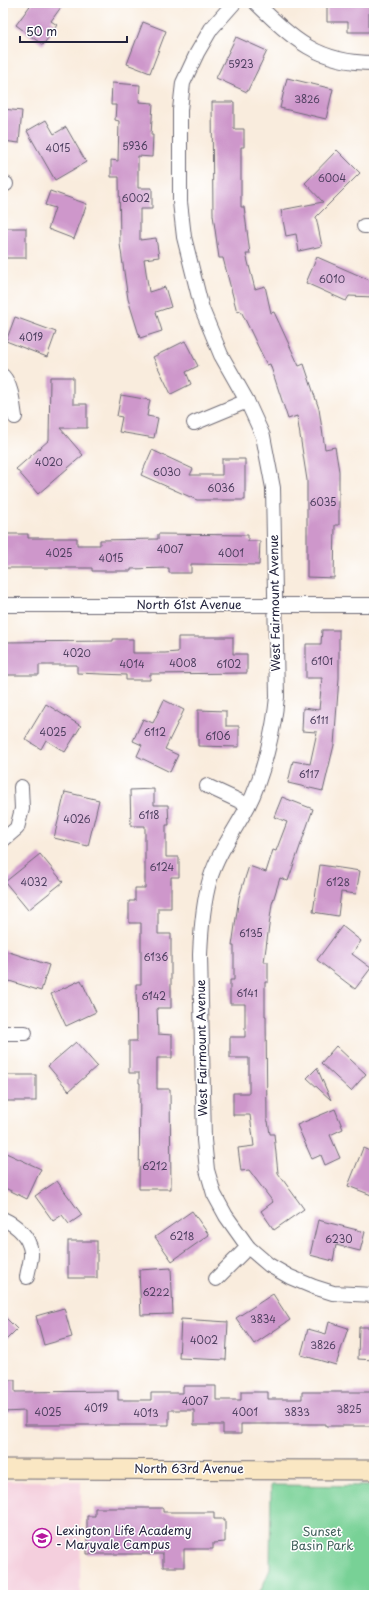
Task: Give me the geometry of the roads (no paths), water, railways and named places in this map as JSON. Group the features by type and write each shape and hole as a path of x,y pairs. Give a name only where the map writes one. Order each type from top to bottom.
{"street":[{"name":"West Fairmount Avenue","path":"234,3 211,29 197,53 184,83 180,110 180,202 184,237 202,309 222,356 247,401 263,436 273,488 277,697 275,720 256,784 248,804 220,855 210,880 201,929 200,955 204,1140 207,1170 214,1194 223,1211 248,1247 269,1265 290,1277 333,1293 374,1295"},
{"path":"256,3 282,29 314,51 330,58 358,63 374,63"},
{"path":"3,376 6,379 10,392 15,417"},
{"path":"194,423 247,401"},
{"name":"North 61st Avenue","path":"3,606 374,605"},
{"path":"207,786 248,804"},
{"path":"3,840 17,828 22,809 22,787"},
{"path":"3,1033 24,1033"},
{"path":"3,1219 13,1224 26,1237 31,1252 27,1277"},
{"path":"216,1279 248,1247"},
{"name":"North 63rd Avenue","path":"3,1469 374,1470"}],"place":[{"name":"Lexington Life Academy - Maryvale Campus","path":"42,1538"}],"park label":[{"name":"Sunset Basin Park","path":"322,1539"}]}
